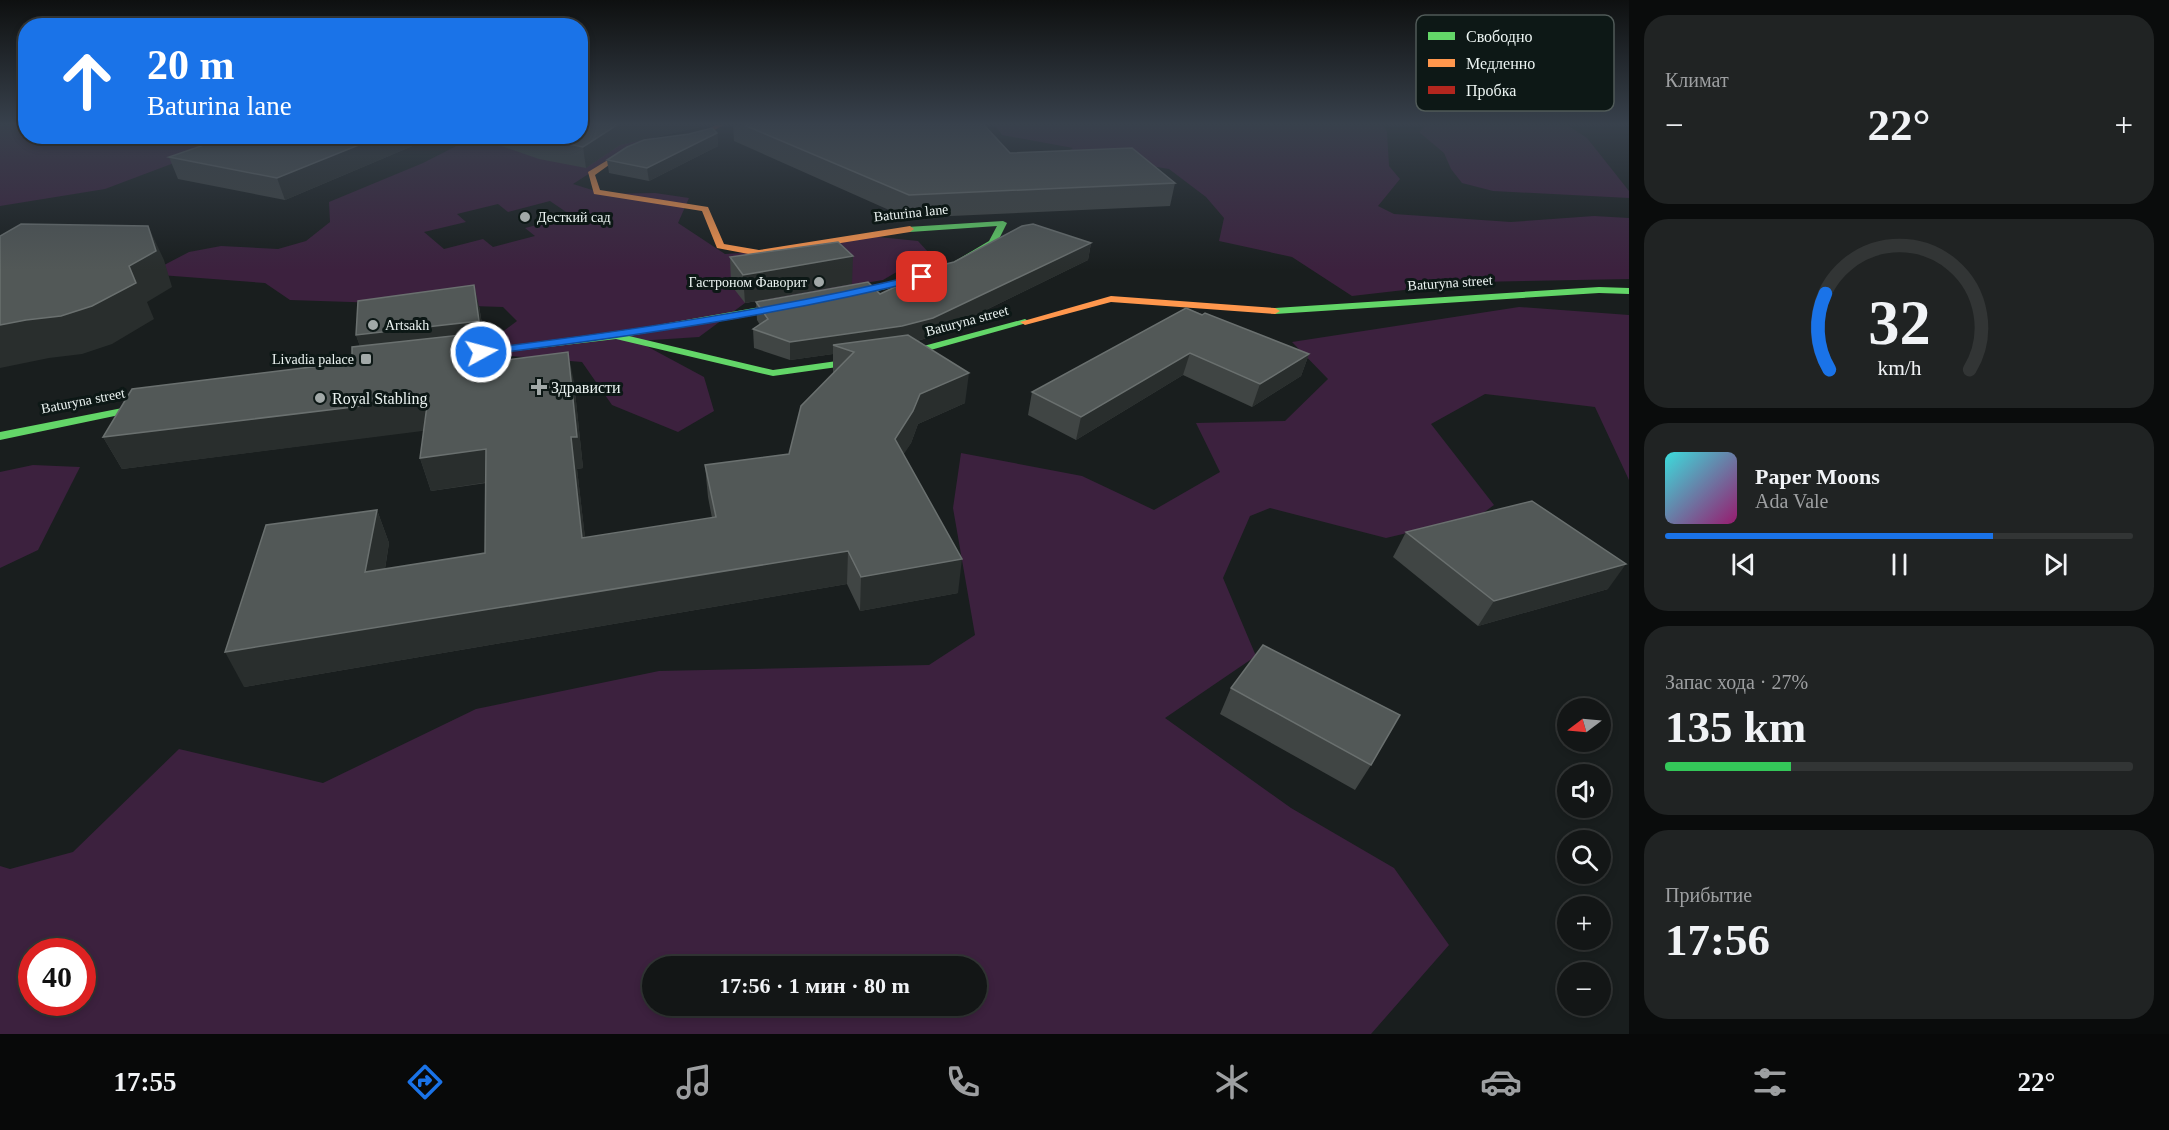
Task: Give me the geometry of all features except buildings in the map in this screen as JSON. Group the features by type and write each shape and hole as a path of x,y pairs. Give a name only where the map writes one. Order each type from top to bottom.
{"street":[{"name":"Baturina lane","path":"592,173 597,192 705,209 720,246 759,253 927,226 1003,223 993,243 943,272 861,292 616,336"},
{"name":"Baturyna street","path":"427,359 616,336 773,373 902,355 1111,299 1264,312 1599,290 1629,291"},
{"name":"Baturyna street","path":"0,436 171,401"}],"shaded area":[{"path":"0,173 147,173 105,189 0,206"},
{"path":"398,173 590,173 573,184 605,194 655,193 689,198 678,223 725,254 816,248 869,236 918,241 929,253 883,280 745,303 699,337 637,341 704,377 714,411 678,432 612,405 582,362 474,353 517,321 503,307 290,300 265,283 147,274 189,252 221,246 278,249 306,241 330,222 329,202","holes":["550,201 572,216 525,228 535,236 493,247 483,239 444,249 424,232 466,222 457,214 498,204 508,212"]},
{"path":"1175,173 1395,173 1400,179 1378,206 1394,214 1511,222 1594,216 1629,218 1629,279 1474,282 1352,296 1292,257 1219,241 1224,218 1206,197"},
{"path":"1454,173 1615,173 1629,191 1629,198 1493,191 1462,183"},
{"path":"1519,307 1629,315 1629,480 1595,407 1485,394 1431,424 1494,505 1479,516 1386,538 1270,508 1250,516 1223,578 1256,656 1165,718 1291,808 1394,868 1449,945 1371,1034 0,1034 0,866 10,869 73,852 179,749 323,783 476,709 659,671 929,665 975,635 953,508 961,453 1082,476 1154,510 1220,472 1196,423 1285,421 1328,379 1292,342"},
{"path":"33,465 80,467 38,550 0,568 0,472"}],"traffic: fast":[{"path":"629,333 861,292 943,272 993,243 1003,223 910,229"},
{"path":"1275,311 1599,290 1629,291"},
{"path":"439,357 616,336 773,373 902,355 1025,322"},
{"path":"0,436 163,403"}],"traffic: slow":[{"path":"592,173 597,192 705,209 720,246 759,253 910,229"},
{"path":"1025,322 1111,299 1275,311"}],"place":[{"name":"Десткий сад","path":"525,217"},
{"name":"Гастроном Фаворит","path":"819,282"},
{"name":"Artsakh","path":"373,325"},
{"name":"Livadia palace","path":"366,359"},
{"name":"Здрависти","path":"539,387"},
{"name":"Royal Stabling","path":"320,398"}],"route":[{"path":"481,352 616,336 861,292 922,277"}]}
